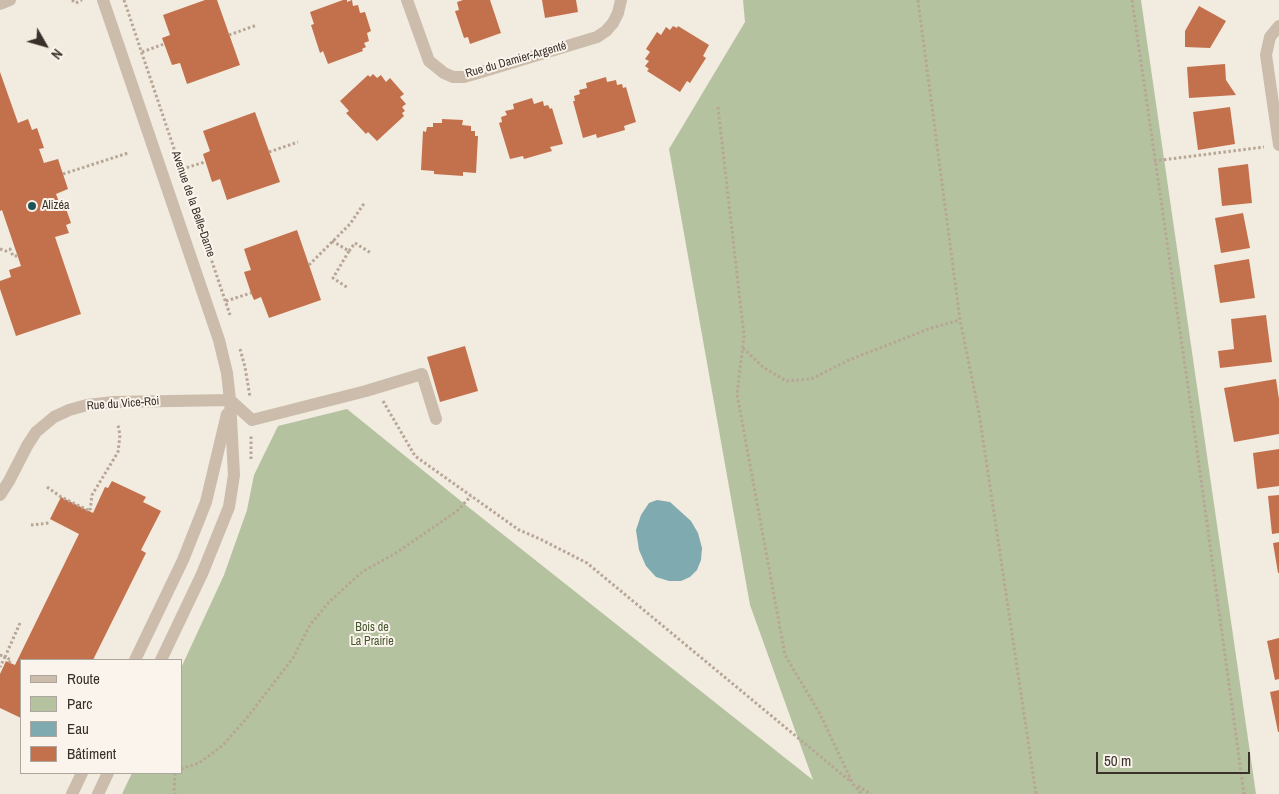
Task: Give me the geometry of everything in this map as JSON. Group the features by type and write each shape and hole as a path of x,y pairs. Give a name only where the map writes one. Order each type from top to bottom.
{"street":[{"path":"0,4 10,0"},
{"name":"Avenue de la Belle-Dame","path":"103,0 218,340 230,400 234,475 229,507 202,574 161,659"},
{"name":"Rue du Damier-Argenté","path":"407,0 429,61 444,73 453,77 464,77 597,37 613,23 618,14 621,0"},
{"path":"1279,26 1270,37 1266,55 1279,145"},
{"path":"230,400 252,420 366,391 422,374 436,419"},
{"name":"Avenue de la Belle-Dame","path":"135,659 183,560 206,502 230,400"},
{"name":"Rue du Vice-Roi","path":"0,495 36,432 54,417 69,410 87,405 114,402 230,400"},
{"path":"72,794 82,774"},
{"path":"98,794 108,774"}],"path":[{"path":"74,1 82,0"},
{"name":"Avenue de la Belle-Dame","path":"124,0 231,317"},
{"path":"918,0 960,320 979,413 1036,794"},
{"path":"1132,0 1194,428 1244,794"},
{"path":"229,35 257,25"},
{"path":"142,52 164,44"},
{"path":"718,107 744,336 737,394 785,655 820,714 853,784 871,794"},
{"path":"269,152 298,142"},
{"path":"1154,161 1265,147"},
{"path":"64,176 69,172 128,153"},
{"path":"182,170 205,162"},
{"path":"309,264 350,224 365,202"},
{"path":"332,241 350,251"},
{"path":"348,288 333,278 345,263 355,243 371,253"},
{"path":"0,249 6,251 10,249 13,256 17,256"},
{"path":"226,301 251,293"},
{"path":"743,348 762,367 786,381 811,379 849,360 931,328 960,320"},
{"path":"238,341 250,398"},
{"path":"366,391 379,397 384,403 415,456 519,530 587,563 853,784 862,794"},
{"path":"47,488 60,497 90,511 92,495 118,452 120,435 118,425"},
{"path":"182,769 199,763 222,746 246,719 292,658 310,625 329,602 362,572 457,512 471,496"},
{"path":"31,525 49,523"},
{"path":"0,667 20,623"},
{"path":"0,655 11,660 9,663"},
{"path":"175,774 175,794"}],"green space":[{"name":"Bois de La Prairie","path":"743,0 1141,0 1256,794 122,794 132,774 182,774 182,666 224,575 247,510 254,475 278,426 347,409 813,780 750,605 669,149 745,22"}],"water":[{"path":"657,500 670,502 691,521 698,533 702,548 701,560 697,570 690,577 681,581 669,581 656,577 646,566 639,550 636,530 641,515 649,503"}],"building":[{"path":"205,0 217,0 240,65 187,84 180,63 172,65 162,38 170,35 163,15"},
{"path":"347,0 347,2 352,0 353,6 358,5 360,13 365,12 371,31 367,33 369,41 364,43 366,47 362,49 363,51 328,64 323,51 320,53 311,25 314,24 310,12"},
{"path":"463,0 490,0 501,33 470,44 468,37 464,38 455,11 459,10 457,2"},
{"path":"542,0 576,0 578,12 545,18"},
{"path":"1199,6 1226,21 1210,48 1185,47 1185,31"},
{"path":"673,26 677,28 678,26 709,45 703,56 706,58 690,83 687,81 680,92 647,71 649,69 645,66 649,61 645,59 650,52 646,49 657,32 661,35 666,27 670,30"},
{"path":"1225,64 1226,80 1236,95 1189,98 1187,67"},
{"name":"Alizéa","path":"0,72 18,123 28,119 32,130 37,128 44,148 39,149 44,163 58,159 68,189 56,194 59,202 63,200 71,223 66,225 69,233 55,237 81,314 16,336 0,289 0,281 11,277 9,270 21,266 2,210 0,211"},
{"path":"373,74 377,78 381,75 386,82 390,78 404,94 400,97 406,104 402,107 405,111 402,113 404,116 377,141 368,132 366,134 346,113 349,111 340,101 368,75 370,77"},
{"path":"606,77 607,82 616,80 617,85 622,84 623,88 626,87 636,122 624,126 625,130 597,138 596,134 583,138 573,101 575,101 574,96 580,94 579,90 587,88 586,83"},
{"path":"532,98 534,104 543,101 544,106 548,105 550,109 552,108 563,144 550,147 552,151 524,159 523,156 510,159 499,123 502,122 501,117 507,115 505,111 514,109 513,104"},
{"path":"1230,107 1235,144 1198,150 1193,112"},
{"path":"255,112 280,182 227,200 220,179 212,182 203,154 210,151 203,131"},
{"path":"442,119 463,120 462,125 471,126 471,131 475,131 475,136 478,136 476,173 463,172 463,176 434,174 434,171 421,170 423,131 426,132 427,127 433,127 433,123 442,123"},
{"path":"1248,164 1252,203 1222,206 1218,168"},
{"path":"1243,213 1250,248 1221,253 1215,218"},
{"path":"297,230 321,300 269,318 261,297 254,300 251,293 244,272 251,270 244,249"},
{"path":"1249,259 1255,298 1220,303 1214,265"},
{"path":"1266,315 1272,362 1220,368 1218,351 1234,349 1231,319"},
{"path":"465,346 478,391 440,402 427,357"},
{"path":"1276,379 1279,399 1279,434 1234,442 1224,388"},
{"path":"1279,449 1279,486 1257,489 1253,453"},
{"path":"112,481 146,497 143,502 161,511 141,550 146,553 93,659 20,659 20,718 0,708 0,674 6,661 15,665 79,534 50,519 61,497 93,513 105,487 108,488"},
{"path":"1279,495 1279,533 1272,534 1268,496"},
{"path":"1279,542 1279,573 1278,573 1273,543"},
{"path":"1279,638 1279,679 1275,680 1267,641"},
{"path":"1279,690 1279,732 1278,732 1270,692"}],"place":[{"name":"Alizéa","path":"32,206"}]}
